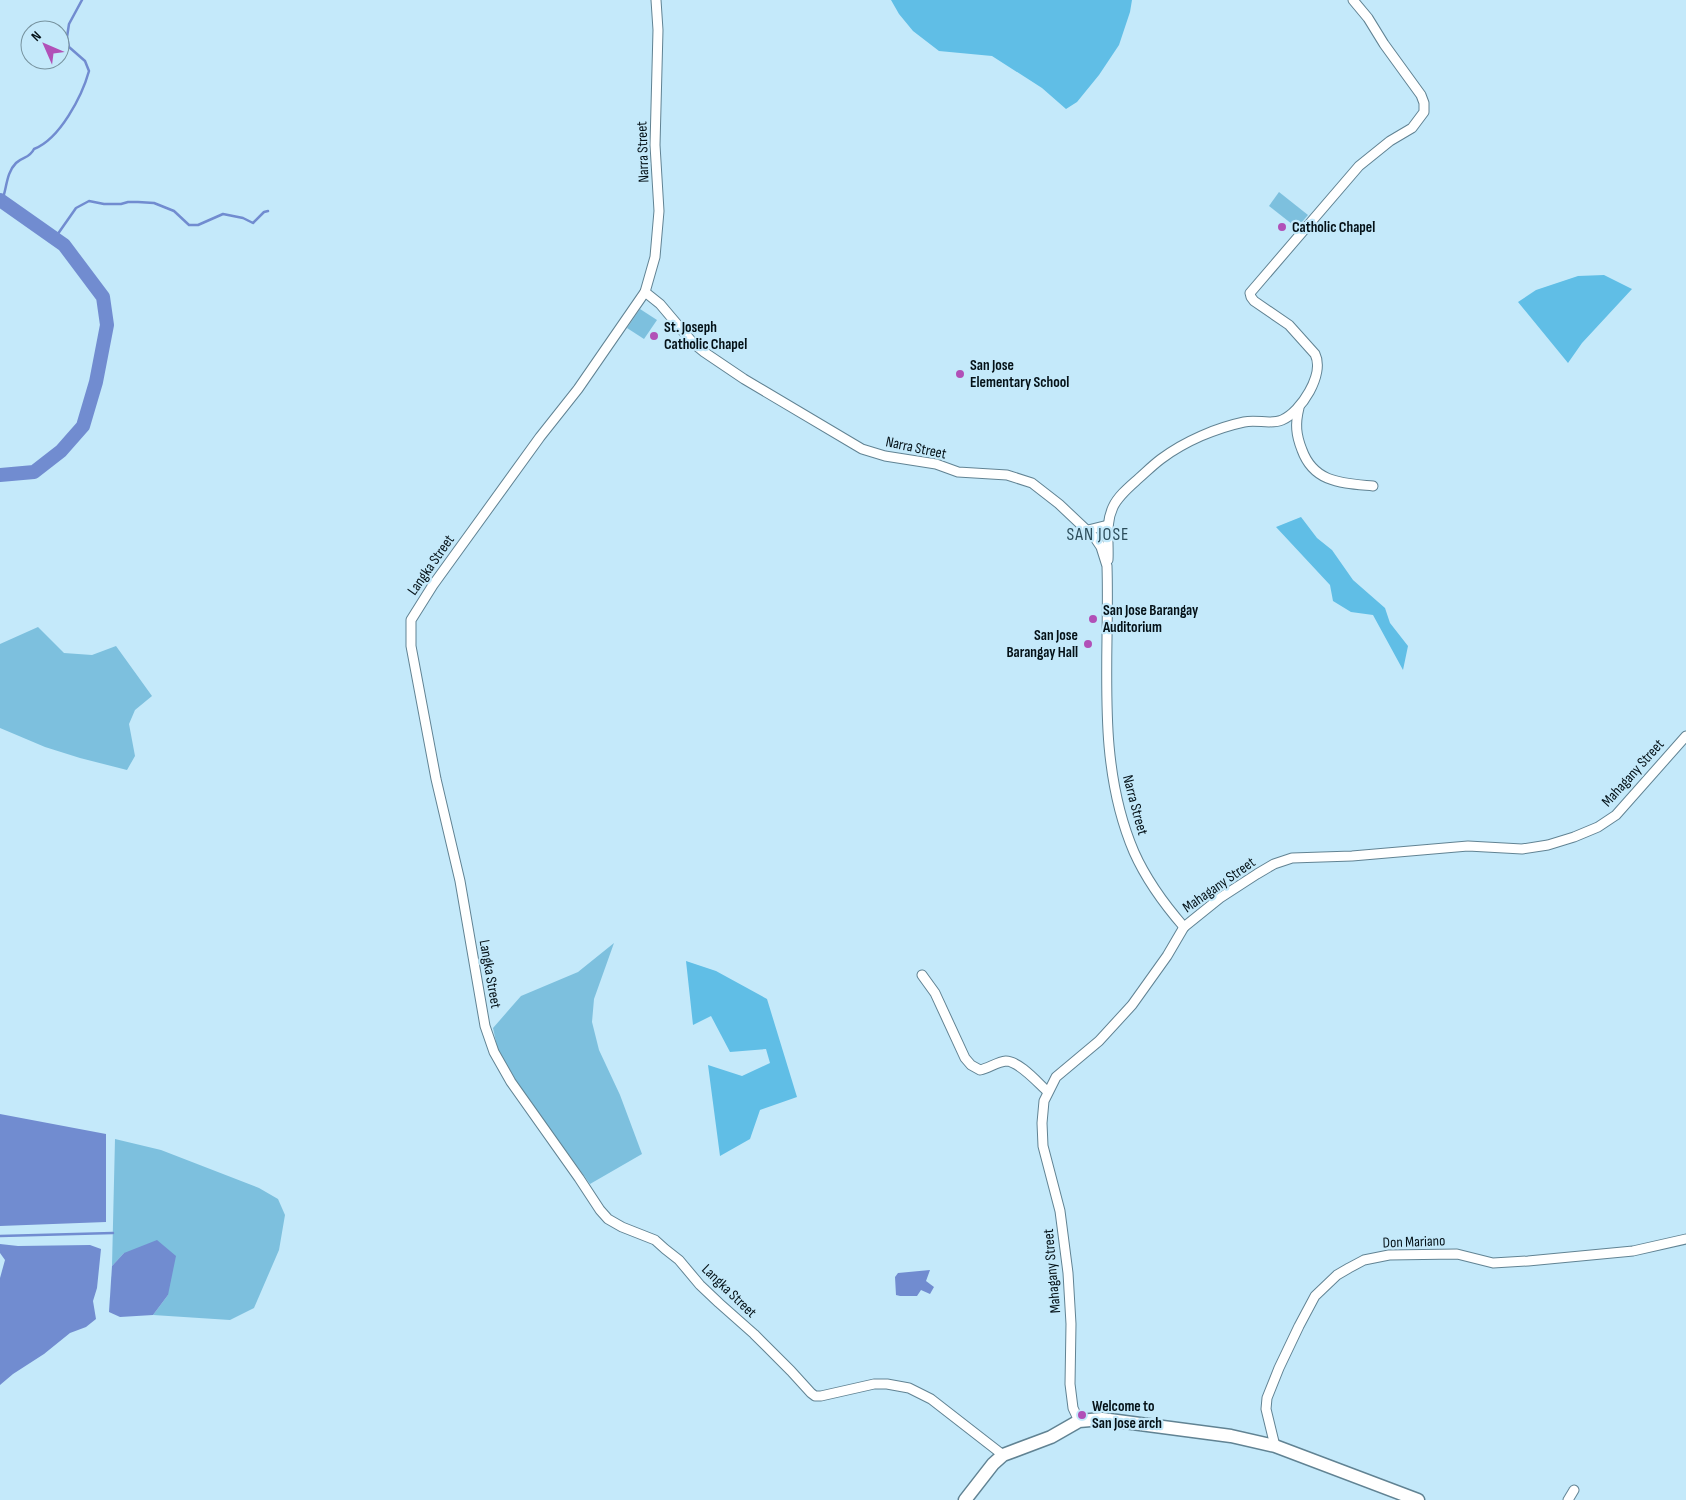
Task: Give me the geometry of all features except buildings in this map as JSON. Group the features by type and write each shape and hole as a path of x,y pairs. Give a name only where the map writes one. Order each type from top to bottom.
{"street":[{"name":"Narra Street","path":"656,0 658,30 655,145 659,211 655,258 646,292 660,304 693,343 704,352 744,379 862,449 885,456 936,464 958,472 1007,475 1024,480 1040,489 1088,530 1101,547 1107,566 1106,708 1108,744 1114,786 1134,852 1145,875 1184,927"},
{"path":"1107,566 1108,525 1113,507 1119,498 1161,459 1198,438 1243,422 1253,420 1277,422 1292,415 1305,399 1315,377 1318,358 1298,333 1280,317 1254,301 1250,293 1359,166 1390,141 1412,128 1420,119 1425,108 1421,95 1384,44 1368,18 1353,0"},
{"name":"Langka Street","path":"646,292 578,389 540,437 437,579 411,620 411,646 432,759 460,881 485,1026 494,1052 511,1082 600,1210 615,1224 655,1240 672,1254 700,1285 754,1334 811,1393 815,1396 821,1396 874,1384 898,1385 908,1388 931,1399 1003,1455"},
{"path":"1298,408 1296,420 1297,437 1305,460 1312,470 1323,477 1336,481 1373,486"},
{"path":"1088,530 1108,525"},
{"name":"Mahagany Street","path":"1079,1421 1074,1408 1070,1384 1070,1324 1067,1265 1060,1211 1043,1146 1042,1111 1047,1091 1056,1077 1099,1041 1132,1005 1167,956 1184,927 1220,898 1257,874 1274,864 1292,858 1352,856 1468,846 1522,849 1548,845 1574,837 1598,827 1616,815 1686,736"},
{"path":"922,975 935,993 962,1052 972,1065 980,1070 1006,1061 1012,1062 1020,1066 1047,1091"},
{"name":"Don Mariano","path":"1275,1446 1266,1409 1268,1398 1279,1368 1299,1326 1315,1296 1337,1275 1364,1260 1389,1255 1457,1254 1494,1263 1528,1261 1633,1250 1686,1239"},
{"path":"965,1500 1003,1455 1051,1437 1079,1421 1102,1419 1231,1436 1275,1446 1418,1500"},
{"path":"1568,1500 1574,1490"}],"shaded area":[{"path":"891,0 1132,0 1119,45 1099,75 1077,102 1066,109 1042,88 992,56 939,51 913,31 899,14"},
{"path":"1279,192 1308,215 1297,228 1269,206"},
{"path":"1604,275 1632,289 1582,343 1568,363 1518,302 1536,290 1578,276"},
{"path":"640,309 657,320 644,339 627,328"},
{"path":"1301,517 1317,538 1332,550 1353,580 1385,608 1390,623 1408,646 1403,670 1373,615 1351,612 1333,601 1330,585 1276,527"},
{"path":"38,627 64,653 92,655 116,646 152,696 135,710 129,724 135,756 127,770 45,747 0,728 0,644"},
{"path":"614,943 594,999 592,1022 599,1050 620,1095 642,1154 590,1184 520,1087 498,1051 493,1028 521,996 578,972"},
{"path":"686,961 716,971 767,999 797,1097 760,1110 750,1139 720,1156 708,1065 742,1076 770,1063 766,1049 730,1052 711,1016 693,1025"},
{"path":"0,1114 106,1134 106,1222 0,1226"},
{"path":"115,1139 161,1150 259,1188 278,1199 285,1215 279,1250 254,1308 230,1320 153,1315 168,1295 124,1253 112,1266"},
{"path":"157,1240 176,1256 168,1295 153,1315 120,1317 109,1312 112,1266 124,1253"},
{"path":"0,1244 18,1246 90,1245 101,1249 97,1288 93,1301 96,1319 86,1327 70,1333 0,1385 0,1278 5,1260 0,1253"},
{"path":"930,1270 926,1281 934,1287 930,1294 921,1290 917,1296 896,1295 895,1277 898,1273"}],"waterway":[{"path":"2,201 8,176 13,167 34,149 44,144 61,127 69,116 86,81 89,71 85,61 69,47 67,37 69,24 82,0"},
{"path":"0,200 64,245 103,297 107,325 96,382 83,426 61,451 34,472 0,475"},
{"path":"55,238 76,208 89,201 104,204 128,202 154,203 174,211 189,225 198,225 223,214 243,218 253,223 264,212 268,211"},
{"path":"0,1236 113,1233"}],"place":[{"name":"Catholic Chapel","path":"1282,227"},
{"name":"St. Joseph Catholic Chapel","path":"654,336"},
{"name":"San Jose Elementary School","path":"960,374"},
{"name":"San Jose Barangay Auditorium","path":"1093,619"},
{"name":"San Jose Barangay Hall","path":"1088,644"},
{"name":"Welcome to San Jose arch","path":"1082,1415"}],"district":[{"name":"SAN JOSE","path":"1098,534"}]}
